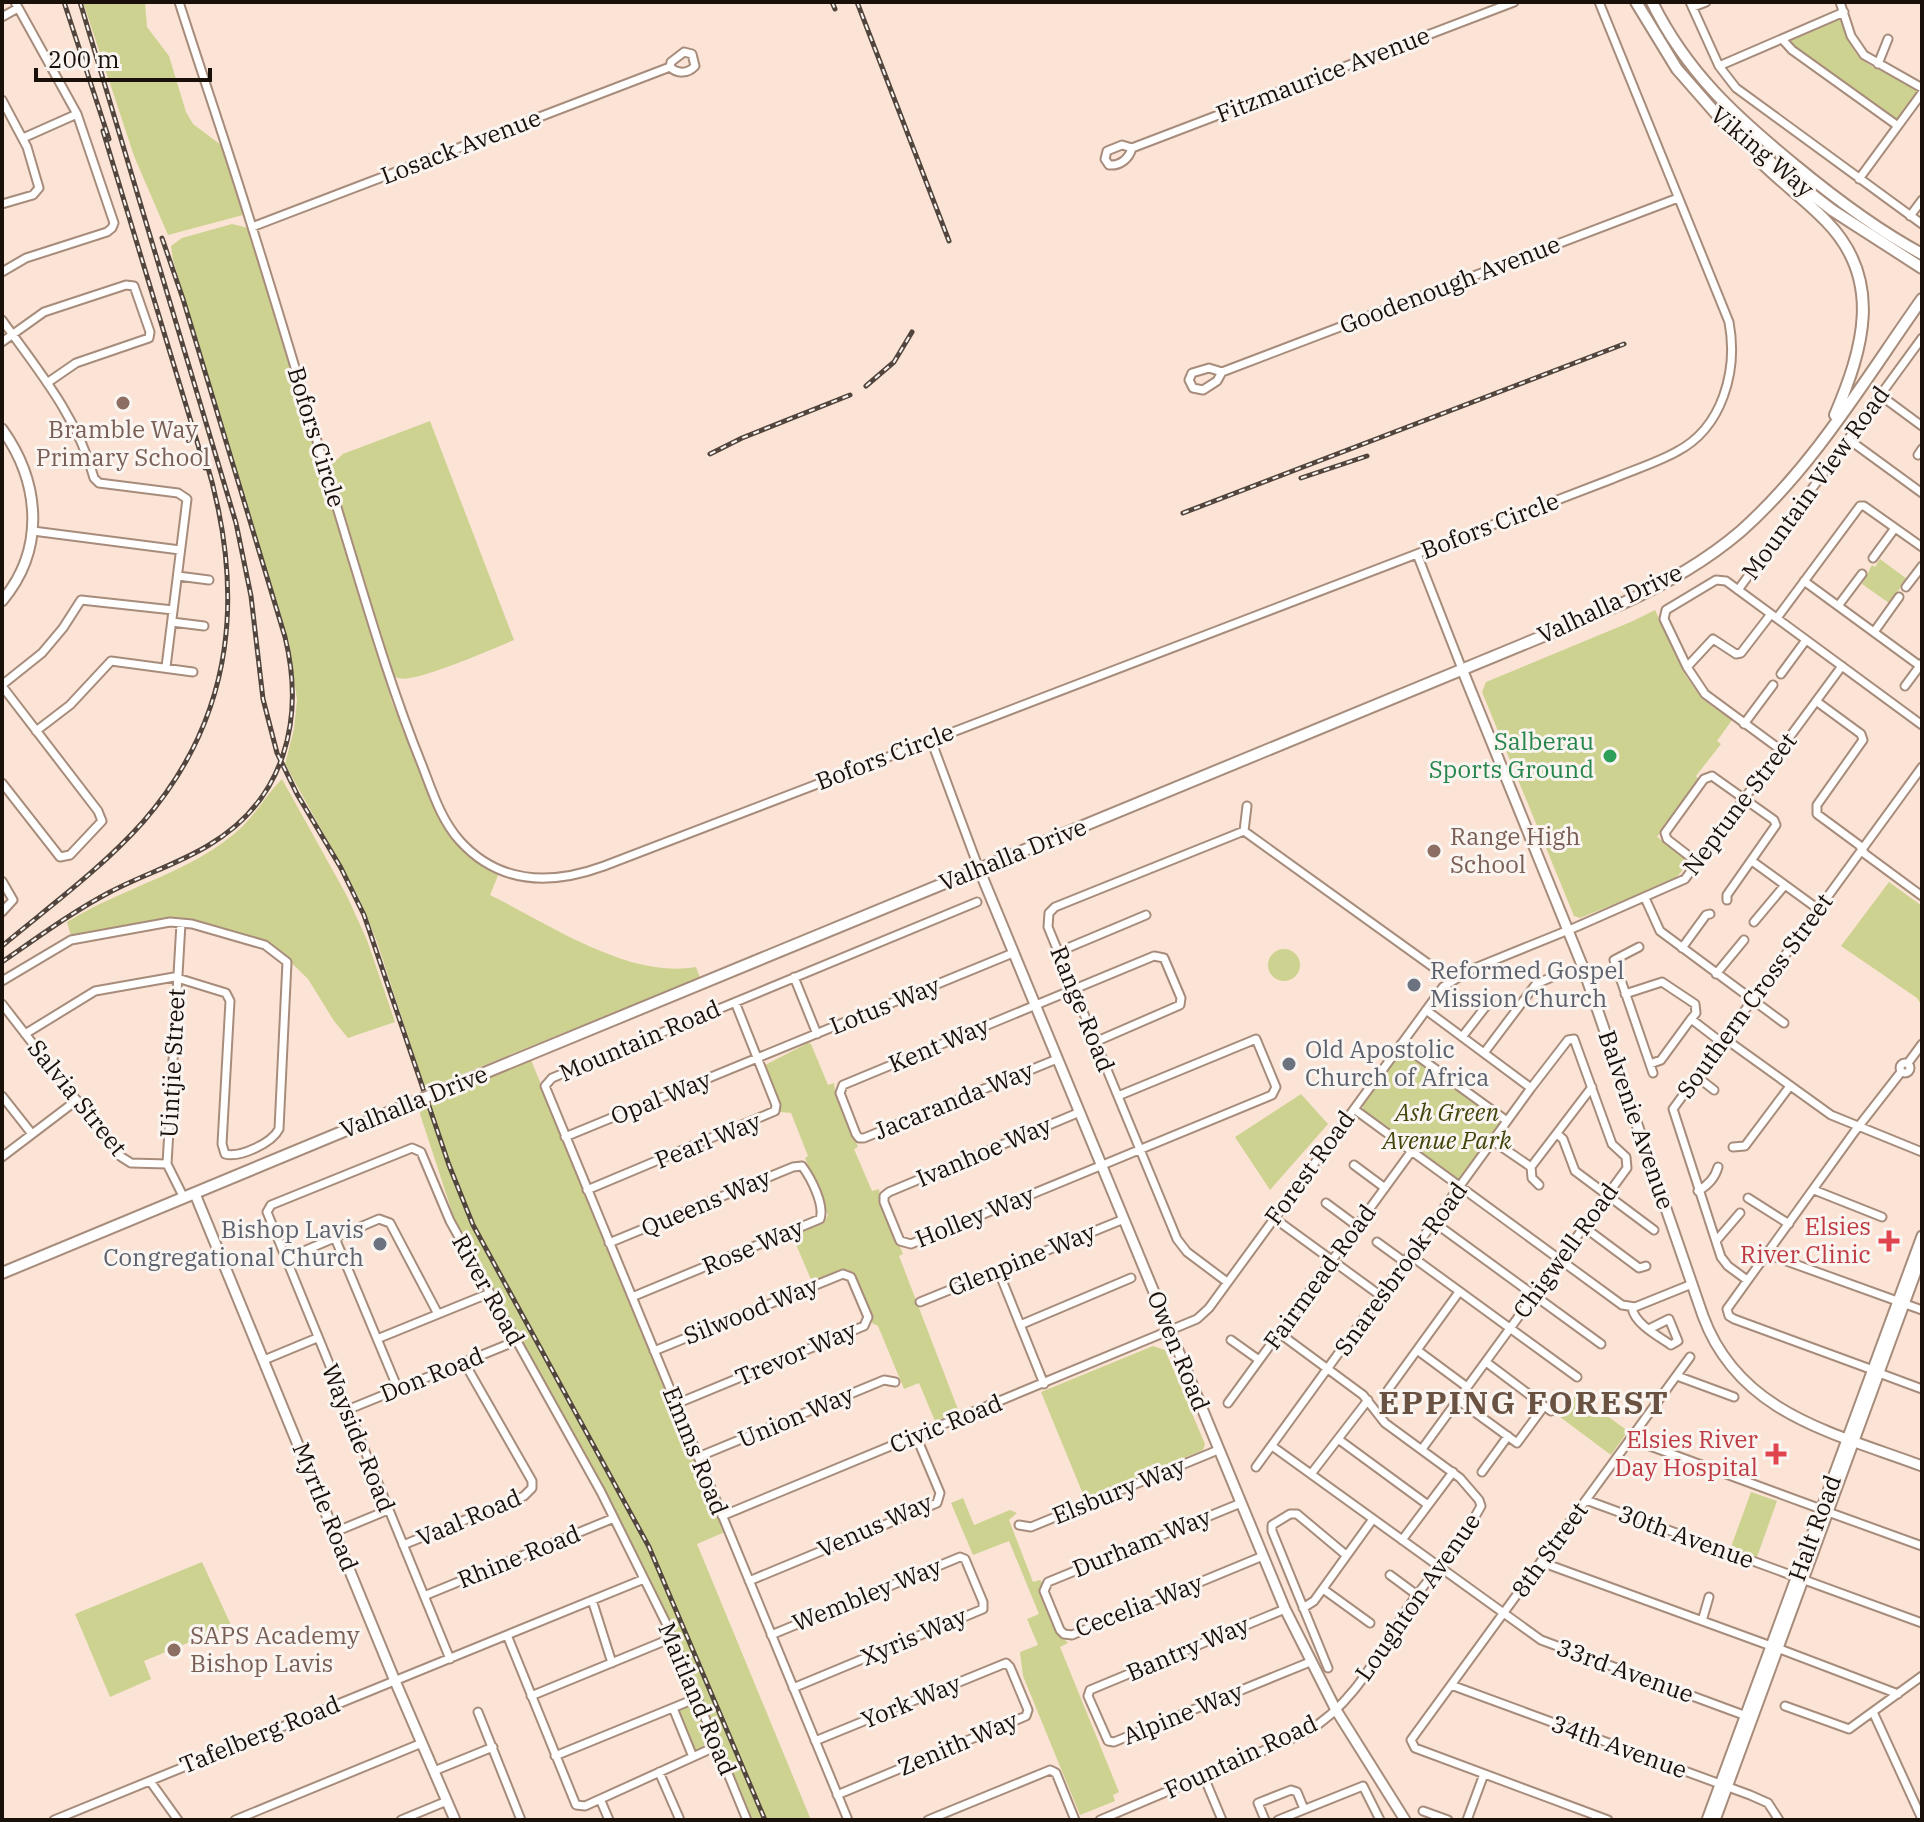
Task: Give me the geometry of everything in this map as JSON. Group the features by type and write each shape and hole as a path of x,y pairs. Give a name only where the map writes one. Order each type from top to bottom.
{"main road":[{"name":"Viking Way","path":"1636,2 1677,69 1733,133 1832,210 1922,268"},
{"name":"Viking Way","path":"1652,2 1679,51 1736,115 1853,211 1922,254"},
{"path":"1733,133 1773,174 1828,222 1845,245 1859,279 1863,303 1861,341 1853,372 1821,442"},
{"name":"Valhalla Drive","path":"3,1270 190,1196 1621,604 1682,572 1727,542 1751,521 1789,482 1821,442 1922,299"}],"street":[{"name":"Bofors Circle","path":"179,2 252,227 392,690 444,819 462,843 478,857 500,870 545,879 574,876 1677,452 1708,424 1721,405 1729,381 1732,338 1725,309 1599,2"},
{"name":"Fitzmaurice Avenue","path":"1132,148 1514,2"},
{"path":"1706,2 1692,5 1719,66 1740,92 1922,224"},
{"path":"1840,2 1857,47 1878,64 1922,90 1859,179"},
{"path":"2,17 16,5 77,114 113,226 107,232 26,258 2,272"},
{"path":"1719,66 1844,12"},
{"path":"1782,39 1792,50 1898,126"},
{"path":"1878,64 1888,39"},
{"name":"Losack Avenue","path":"252,227 670,67"},
{"path":"2,100 23,138 39,188 33,195 2,204"},
{"path":"23,138 77,114"},
{"name":"Goodenough Avenue","path":"1222,372 1678,198"},
{"path":"1910,216 1922,200"},
{"path":"2,342 50,310 126,285 134,286 150,332 149,338 76,363 47,383"},
{"path":"2,320 79,433 94,478 99,483 185,496 187,499 166,667"},
{"name":"Mountain View Road","path":"1738,590 1922,338"},
{"path":"1880,395 1922,426"},
{"path":"2,601 24,566 33,531 31,486 20,456 4,434"},
{"path":"1848,439 1922,493"},
{"path":"1687,667 1713,639 1736,654 1741,653 1804,581 1860,506 1922,547"},
{"path":"1873,558 1895,528"},
{"path":"33,531 180,550"},
{"path":"1417,554 1462,669"},
{"path":"1906,587 1922,566"},
{"path":"1838,606 1862,574"},
{"path":"178,576 209,580"},
{"path":"1781,750 1708,697 1687,667 1664,619 1665,611 1718,579 1726,581 1922,725"},
{"path":"1804,581 1921,665 1905,686"},
{"path":"1874,632 1899,597"},
{"path":"2,783 60,857 68,857 100,824 102,817 2,686 42,653 81,600 173,610"},
{"path":"172,622 204,626"},
{"path":"1781,674 1806,640"},
{"path":"36,731 70,705 111,661 193,672"},
{"name":"Neptune Street","path":"1568,930 1682,882 1842,666"},
{"name":"Balvenie Avenue","path":"1462,669 1568,930 1711,1337 1746,1384 1792,1416 1922,1466"},
{"path":"1744,724 1773,685"},
{"path":"1816,701 1863,737 1862,744 1816,810 1820,817 1922,896"},
{"path":"931,740 979,869"},
{"name":"Southern Cross Street","path":"1747,1280 1724,1261 1672,1115 1675,1104 1922,767"},
{"path":"1698,863 1667,839 1666,830 1706,777 1714,777 1774,820 1776,825 1727,895 1727,900"},
{"path":"1247,806 1244,831 1451,980"},
{"name":"Range Road","path":"1227,1282 1181,1245 1047,921 1055,907 1244,831"},
{"path":"1752,861 1818,909"},
{"name":"Owen Road","path":"979,869 1285,1609 1336,1710 1405,1820"},
{"path":"2,881 13,897 12,904 2,912"},
{"path":"1754,922 1785,885"},
{"path":"1645,898 1660,931 1784,1023"},
{"name":"Mountain Road","path":"547,1082 970,901"},
{"path":"1682,948 1706,915 1710,914"},
{"path":"1058,952 1146,915"},
{"path":"2,981 71,940 161,923 181,923 268,946 287,962 279,1129 271,1139 233,1155 225,1154 222,1144 230,997 222,991 178,978 89,994 25,1034"},
{"name":"Uintjie Street","path":"181,923 167,1164 190,1196"},
{"name":"Forest Road","path":"1170,1332 1201,1315 1451,980 1568,930"},
{"path":"1716,974 1744,940"},
{"path":"1639,947 1615,958 1653,1073"},
{"name":"Lotus Way","path":"757,1059 1013,953"},
{"name":"Kent Way","path":"843,1085 1157,955 1164,958 1182,1000 1178,1007 1095,1042"},
{"path":"1484,1053 1536,984 1559,974"},
{"path":"794,977 817,1034"},
{"path":"1625,994 1662,982 1695,1004 1696,1013 1661,1060 1650,1064"},
{"path":"1462,1037 1490,1001"},
{"name":"Mountain Road","path":"735,1002 757,1059"},
{"name":"Salvia Street","path":"2,1004 125,1160 167,1164"},
{"path":"1426,1010 1531,1088"},
{"path":"1691,1019 1831,1115 1922,1152"},
{"name":"Holley Way","path":"889,1192 884,1196 884,1202 899,1239 904,1244 911,1244 1272,1095 1275,1084 1256,1039 1118,1096"},
{"name":"Snaresbrook Road","path":"1256,1467 1531,1088 1568,1040 1576,1040"},
{"name":"Chigwell Road","path":"1422,1449 1627,1168 1628,1162 1612,1144 1576,1040"},
{"path":"1401,1044 1507,1121"},
{"path":"1922,1044 1908,1063 1901,1064 1901,1072 1728,1306 1729,1316 1734,1319 1922,1389"},
{"name":"Opal Way","path":"565,1137 757,1059"},
{"name":"Pearl Way","path":"587,1190 772,1114 776,1105 757,1059"},
{"name":"Jacaranda Way","path":"843,1085 840,1093 856,1134 861,1138 1057,1059"},
{"path":"1696,1076 1714,1090"},
{"name":"Emms Road","path":"547,1082 546,1091 848,1820"},
{"path":"1733,1147 1745,1146 1790,1086"},
{"path":"1539,1185 1532,1178 1531,1167 1592,1087"},
{"path":"2,1096 32,1134"},
{"path":"2,1157 77,1100"},
{"path":"1354,1109 1622,1305 1632,1308 1692,1284"},
{"name":"Ivanhoe Way","path":"889,1192 1080,1112"},
{"path":"1557,1134 1563,1139 1575,1171 1654,1230"},
{"path":"1493,1141 1531,1167"},
{"name":"River Road","path":"268,1216 271,1205 408,1149 417,1149 450,1221 614,1518 644,1579"},
{"name":"Fairmead Road","path":"1228,1403 1411,1152"},
{"path":"1354,1165 1385,1188"},
{"name":"Queens Way","path":"609,1243 793,1167 802,1166"},
{"name":"Rose Way","path":"632,1297 820,1219 822,1209 802,1166"},
{"path":"1698,1191 1709,1182 1718,1167"},
{"path":"1814,1190 1882,1217"},
{"name":"Myrtle Road","path":"190,1196 264,1360 455,1820"},
{"path":"1748,1198 1789,1224"},
{"path":"1326,1203 1357,1226"},
{"path":"1716,1241 1740,1213"},
{"name":"Wayside Road","path":"268,1216 450,1659"},
{"path":"1274,1218 1381,1296"},
{"path":"285,1259 379,1219 389,1221 438,1314"},
{"name":"Glenpine Way","path":"920,1302 1124,1219"},
{"path":"1435,1223 1601,1344"},
{"path":"1584,1227 1639,1268 1646,1266"},
{"name":"Halt Road","path":"1707,1820 1723,1785 1852,1439 1922,1236"},
{"path":"335,1238 398,1389"},
{"path":"1377,1242 1459,1292 1577,1377"},
{"path":"1767,1254 1922,1310"},
{"name":"Halt Road","path":"1901,1303 1922,1255"},
{"path":"998,1270 1044,1384"},
{"name":"Silwood Way","path":"654,1351 840,1275 849,1275"},
{"name":"Trevor Way","path":"676,1404 864,1326 868,1317 849,1275"},
{"path":"1020,1325 1131,1278"},
{"path":"1388,1390 1459,1292"},
{"path":"377,1339 490,1293"},
{"path":"1632,1308 1636,1318 1649,1329"},
{"name":"Civic Road","path":"722,1516 1170,1332"},
{"name":"Loughton Avenue","path":"1279,1333 1368,1400 1385,1423 1453,1472 1481,1506 1417,1595 1388,1644 1336,1710"},
{"path":"264,1360 317,1338"},
{"path":"1231,1340 1259,1360"},
{"name":"Don Road","path":"347,1410 516,1341"},
{"path":"1417,1350 1467,1387"},
{"name":"8th Street","path":"1484,1774 1415,1748 1412,1738 1690,1357"},
{"name":"Vaal Road","path":"403,1545 524,1496 532,1488 532,1481 464,1362"},
{"path":"1486,1362 1551,1411"},
{"path":"1677,1376 1734,1397"},
{"name":"Union Way","path":"698,1457 884,1380 895,1382"},
{"path":"1311,1474 1368,1400"},
{"path":"1458,1400 1517,1443 1542,1409 1542,1403"},
{"name":"Venus Way","path":"749,1581 937,1503 940,1493 916,1436"},
{"path":"1482,1472 1508,1436"},
{"path":"1338,1439 1428,1505"},
{"path":"1631,1439 1922,1546"},
{"name":"33rd Avenue","path":"1272,1446 1503,1614 1550,1643 1748,1716"},
{"name":"Elsbury Way","path":"1019,1525 1031,1527 1218,1450"},
{"path":"1402,1540 1453,1472"},
{"name":"30th Avenue","path":"1586,1500 1922,1623"},
{"name":"Durham Way","path":"1045,1585 1241,1503"},
{"path":"335,1532 388,1510"},
{"path":"1328,1668 1272,1531 1273,1524 1290,1514 1297,1514 1346,1555"},
{"name":"Rhine Road","path":"424,1596 614,1518"},
{"path":"1303,1608 1312,1603 1373,1519"},
{"name":"Cecelia Way","path":"1045,1585 1044,1591 1061,1632 1070,1635 1263,1556"},
{"name":"Wembley Way","path":"771,1635 963,1557"},
{"name":"Xyris Way","path":"793,1688 983,1609 983,1602 963,1557"},
{"path":"1541,1562 1898,1694"},
{"path":"1390,1575 1417,1595"},
{"name":"Tafelberg Road","path":"54,1820 644,1579"},
{"name":"Maitland Road","path":"644,1579 672,1638 747,1820"},
{"path":"1323,1589 1370,1623"},
{"path":"1702,1621 1709,1597"},
{"path":"592,1600 612,1663"},
{"name":"Bantry Way","path":"1090,1690 1285,1609"},
{"path":"507,1635 574,1803 583,1806 717,1746"},
{"path":"531,1696 672,1638"},
{"name":"Alpine Way","path":"1090,1690 1088,1696 1111,1743 1310,1662"},
{"name":"York Way","path":"815,1741 1007,1664"},
{"name":"Zenith Way","path":"837,1795 1026,1716 1028,1710 1007,1664"},
{"path":"1785,1706 1849,1729 1922,1676"},
{"name":"34th Avenue","path":"1451,1685 1768,1803 1779,1820"},
{"path":"555,1756 697,1698"},
{"path":"673,1708 693,1757"},
{"name":"Fountain Road","path":"1100,1820 1305,1733 1336,1710"},
{"path":"478,1712 521,1820"},
{"path":"1873,1712 1922,1819"},
{"path":"235,1820 422,1743"},
{"path":"434,1771 493,1747"},
{"path":"928,1820 1050,1770 1056,1773 1075,1820"},
{"path":"659,1772 680,1820"},
{"path":"1467,1820 1484,1774 1583,1816 1608,1820"},
{"path":"1204,1777 1222,1820"},
{"path":"150,1781 178,1820"},
{"name":"Halt Road","path":"1715,1820 1723,1785"},
{"path":"1278,1820 1363,1786 1380,1820"},
{"path":"1248,1806 1291,1790 1297,1792 1304,1809"},
{"path":"600,1799 609,1820"},
{"path":"401,1820 447,1801"},
{"path":"1258,1803 1265,1820"},
{"path":"1423,1811 1448,1820"}],"green space":[{"path":"83,2 145,2 147,27 169,56 186,112 193,124 221,145 243,215 168,235 134,156"},
{"path":"1839,18 1860,58 1917,91 1898,120 1893,120 1792,48 1790,44 1794,36"},
{"path":"232,224 248,228 392,702 446,830 476,860 499,873 490,895 563,934 616,957 670,969 696,967 700,978 425,1089 377,942 359,898 285,764 297,700 289,643 171,246 182,238"},
{"path":"430,421 514,640 436,671 398,678 390,668 331,477 331,465 343,454"},
{"path":"1880,559 1907,579 1889,603 1862,584 1872,565 1875,567"},
{"name":"Salberau Sports Ground","path":"1655,610 1686,676 1702,699 1732,720 1717,741 1721,744 1696,776 1698,779 1657,837 1686,859 1687,865 1674,880 1580,918 1574,916 1482,692 1486,682"},
{"path":"282,779 347,896 367,940 395,1022 348,1038 308,979 271,943 186,920 71,936 67,922 180,868 223,843 242,827"},
{"path":"1889,882 1922,906 1920,1003 1841,946"},
{"path":"1284,949 1296,953 1300,965 1296,977 1284,981 1272,977 1268,965 1272,953"},
{"path":"808,1043 828,1085 834,1083 858,1147 854,1149 872,1191 879,1189 880,1200 903,1254 899,1256 959,1412 935,1421 919,1383 904,1389 878,1326 872,1323 853,1272 846,1269 812,1282 792,1235 825,1221 828,1215 791,1113 780,1112 763,1066"},
{"name":"Ash Green Avenue Park","path":"1405,1052 1500,1120 1501,1125 1462,1179 1455,1179 1363,1112 1363,1105 1400,1054"},
{"path":"531,1060 725,1532 697,1544 811,1820 752,1820 676,1635 603,1486 455,1221 420,1114 421,1107"},
{"path":"1301,1094 1328,1124 1270,1190 1235,1137"},
{"path":"1153,1346 1165,1350 1205,1444 1203,1450 1085,1499 1041,1392"},
{"path":"1577,1394 1628,1431 1611,1455 1560,1417"},
{"path":"1751,1492 1777,1501 1757,1557 1731,1547"},
{"path":"963,1498 974,1525 1010,1510 1017,1513 1009,1520 1033,1582 1040,1580 1043,1583 1042,1590 1050,1615 1068,1643 1060,1647 1119,1792 1113,1795 1115,1801 1080,1815 1023,1676 1020,1652 1038,1645 1027,1619 1039,1614 1009,1541 973,1555 951,1503"},
{"path":"202,1562 231,1625 144,1661 151,1679 110,1697 75,1614"},
{"path":"691,1704 697,1706 711,1742 710,1746 695,1753 676,1710"}],"railway":[{"path":"64,2 109,139"},
{"path":"80,2 236,523 251,596 263,699 277,753 364,915 449,1165 473,1225 649,1547 765,1820"},
{"path":"832,2 835,9"},
{"path":"857,2 949,241"},
{"path":"103,131 205,468"},
{"path":"2,962 96,900 197,852 235,827 256,805 272,781 290,727 291,668 285,637 162,238"},
{"path":"866,386 894,362 912,332"},
{"path":"1183,513 1624,344"},
{"path":"710,454 850,395"},
{"path":"1301,478 1367,456"},
{"path":"2,946 127,839 174,781 198,738 214,694 224,648 228,602 218,506 205,457"}],"place":[{"name":"Bramble Way Primary School","path":"123,403"},
{"name":"Salberau Sports Ground","path":"1610,756"},
{"name":"Range High School","path":"1434,851"},
{"name":"Reformed Gospel Mission Church","path":"1414,985"},
{"name":"Old Apostolic Church of Africa","path":"1289,1064"},
{"name":"Elsies River Clinic","path":"1889,1241"},
{"name":"Bishop Lavis Congregational Church","path":"380,1244"},
{"name":"Elsies River Day Hospital","path":"1776,1454"},
{"name":"SAPS Academy Bishop Lavis","path":"174,1650"}],"district":[{"name":"EPPING FOREST","path":"1524,1403"}]}
